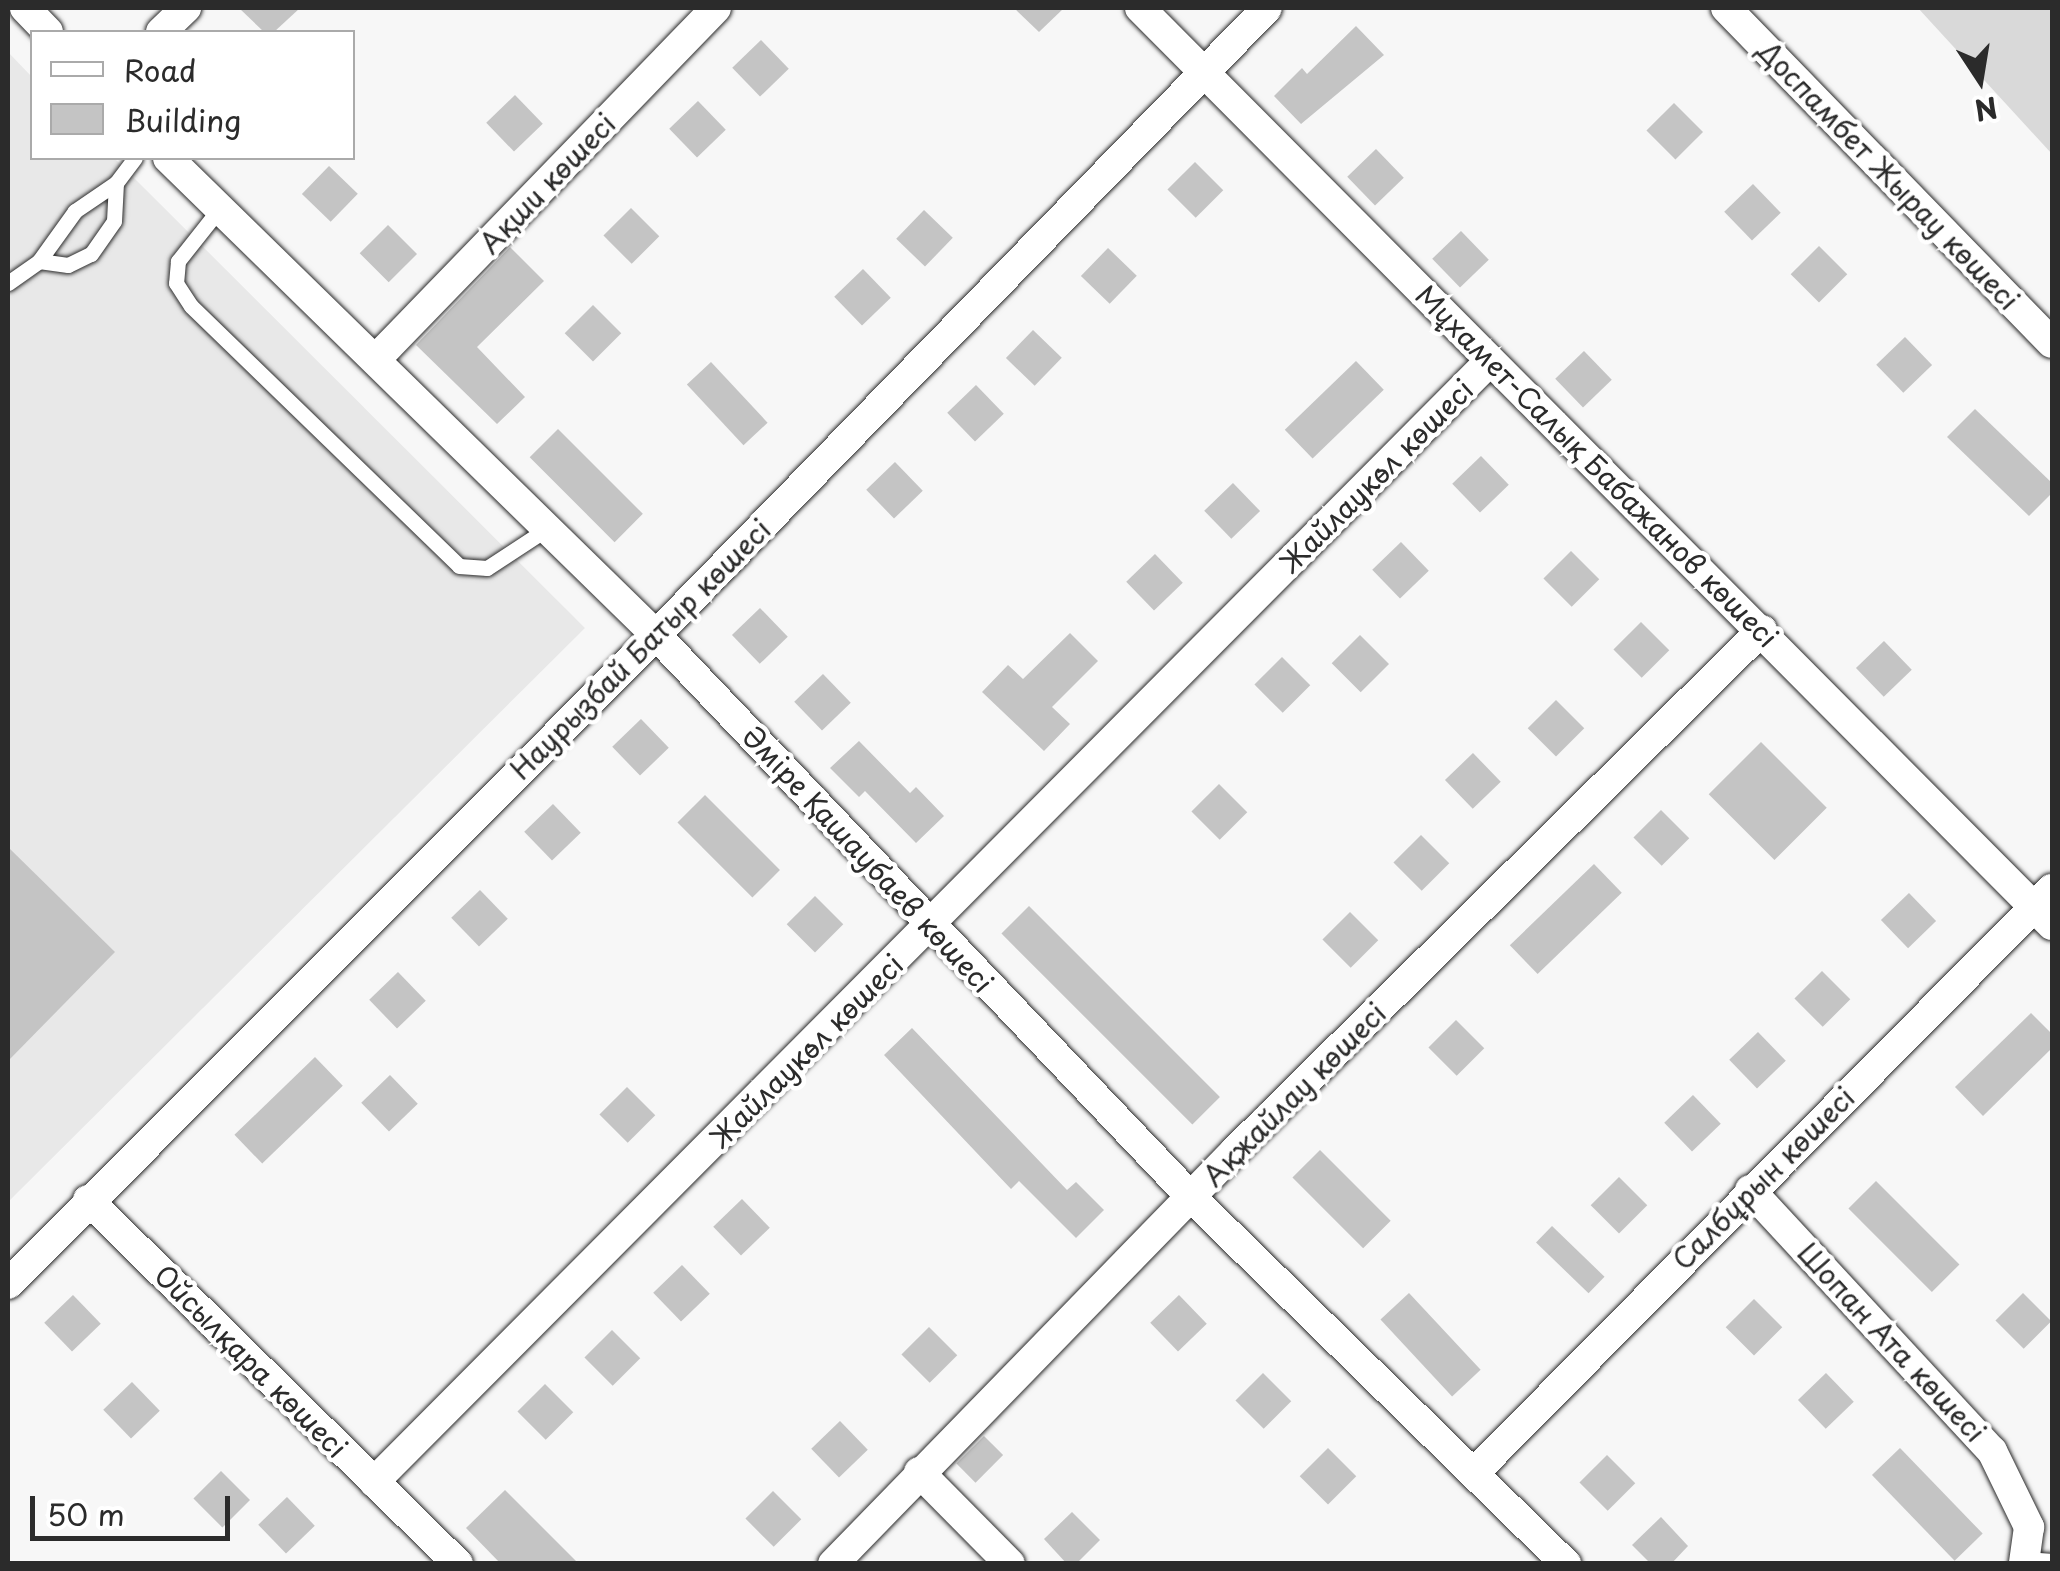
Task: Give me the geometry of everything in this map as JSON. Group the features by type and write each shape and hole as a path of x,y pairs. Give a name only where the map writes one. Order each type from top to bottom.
{"street":[{"path":"24,8 46,30"},
{"path":"164,30 186,8"},
{"name":"Ақши көшесі","path":"377,358 716,8"},
{"name":"Мұхамет-Салық Бабажанов көшесі","path":"1140,8 1206,70 1488,363 2047,907"},
{"name":"Наурызбай Батыр көшесі","path":"8,1284 656,635 1267,8"},
{"name":"Доспамбет Жырау көшесі","path":"1726,8 2052,343"},
{"name":"Әміре Қашаубаев көшесі","path":"170,160 377,358 656,635 1191,1197 1476,1470 1566,1564"},
{"name":"Жайлаукөл көшесі","path":"374,1482 1488,363"},
{"name":"Ақжайлау көшесі","path":"833,1564 1191,1197 1762,630"},
{"name":"Салбұрын көшесі","path":"1476,1470 1750,1190 2047,907"},
{"name":"Шопан Ата көшесі","path":"1750,1190 1992,1451 2029,1527 2034,1561"},
{"name":"Ойсылқара көшесі","path":"88,1200 458,1564"},
{"path":"919,1472 1010,1564"}],"lane":[{"path":"8,283 39,260 75,211 116,183 133,160"},
{"path":"39,260 68,265 91,254 114,221 116,183"},
{"path":"220,208 178,260 176,283 190,306 459,566 487,568 548,528"}],"shaded area":[{"path":"1918,8 2052,8 2052,154"},
{"path":"8,52 30,75 30,160 116,160 585,628 8,1202"}],"building":[{"path":"239,8 300,8 276,30 262,30"},
{"path":"1014,8 1064,8 1039,32"},
{"path":"1356,26 1384,55 1301,124 1274,96 1302,68 1307,74"},
{"path":"761,40 789,69 760,97 732,68"},
{"path":"515,95 543,124 514,152 486,123"},
{"path":"698,101 726,130 697,158 669,129"},
{"path":"1674,103 1703,132 1675,160 1646,131"},
{"path":"1376,149 1404,178 1375,206 1347,177"},
{"path":"1195,162 1223,190 1196,218 1167,190"},
{"path":"329,166 358,194 331,222 302,194"},
{"path":"1753,184 1781,213 1752,241 1724,212"},
{"path":"631,208 659,236 632,264 603,236"},
{"path":"924,210 953,238 925,267 896,239"},
{"path":"388,225 417,254 389,282 360,253"},
{"path":"1461,231 1489,260 1460,288 1432,259"},
{"path":"1819,246 1847,274 1819,303 1791,274"},
{"path":"510,247 544,281 477,347 525,397 497,424 416,345"},
{"path":"1108,248 1137,276 1110,304 1081,276"},
{"path":"863,269 891,298 862,326 834,297"},
{"path":"593,305 621,333 593,362 565,333"},
{"path":"1033,330 1062,358 1035,386 1006,358"},
{"path":"1905,337 1932,365 1903,393 1876,365"},
{"path":"1584,351 1612,380 1583,408 1555,379"},
{"path":"1356,361 1384,390 1313,459 1285,430"},
{"path":"711,362 768,423 743,445 687,385"},
{"path":"976,385 1004,414 975,442 947,413"},
{"path":"1975,409 2052,483 2052,493 2029,516 1947,437"},
{"path":"558,429 643,514 615,542 530,457"},
{"path":"1481,456 1509,485 1480,513 1452,484"},
{"path":"895,462 923,491 894,519 866,490"},
{"path":"1233,483 1260,511 1231,539 1204,511"},
{"path":"1401,542 1429,571 1400,599 1372,570"},
{"path":"1571,551 1599,579 1572,607 1543,579"},
{"path":"1155,554 1183,583 1154,611 1126,582"},
{"path":"760,608 788,637 760,664 732,635"},
{"path":"1641,622 1669,650 1642,678 1613,650"},
{"path":"1070,633 1098,661 1052,707 1070,724 1044,751 982,692 1008,665 1023,679"},
{"path":"1360,635 1389,664 1361,692 1332,663"},
{"path":"1884,641 1912,670 1884,697 1856,668"},
{"path":"1282,657 1310,685 1283,713 1254,685"},
{"path":"823,674 851,703 822,731 794,702"},
{"path":"1556,700 1584,728 1556,757 1528,728"},
{"path":"641,719 669,748 640,776 612,747"},
{"path":"859,741 910,793 916,787 944,816 916,843 865,791 859,797 830,768"},
{"path":"1761,742 1827,808 1774,860 1709,794"},
{"path":"1473,753 1501,782 1473,809 1445,780"},
{"path":"1219,784 1247,812 1220,840 1191,812"},
{"path":"705,795 780,870 752,898 677,823"},
{"path":"553,804 581,833 552,861 524,832"},
{"path":"1661,810 1689,838 1662,866 1633,838"},
{"path":"1421,835 1449,863 1422,891 1393,863"},
{"path":"8,847 115,952 8,1061"},
{"path":"1594,864 1622,893 1538,974 1510,945"},
{"path":"480,890 508,919 479,947 451,918"},
{"path":"1909,893 1936,921 1908,948 1881,920"},
{"path":"815,896 843,924 815,953 787,924"},
{"path":"1029,906 1220,1097 1192,1124 1001,934"},
{"path":"1350,912 1378,940 1351,968 1322,940"},
{"path":"1822,971 1850,999 1823,1027 1794,999"},
{"path":"398,972 426,1001 397,1029 369,1000"},
{"path":"2031,1013 2052,1034 2052,1048 1983,1116 1955,1087"},
{"path":"1456,1020 1484,1048 1457,1076 1428,1048"},
{"path":"912,1028 1067,1190 1076,1182 1104,1210 1076,1238 1019,1181 1011,1189 884,1055"},
{"path":"1758,1032 1786,1061 1757,1089 1729,1060"},
{"path":"315,1057 343,1086 262,1164 234,1135"},
{"path":"390,1075 418,1104 389,1132 361,1103"},
{"path":"627,1087 655,1115 628,1143 599,1115"},
{"path":"1693,1095 1721,1124 1692,1152 1664,1123"},
{"path":"1320,1150 1391,1221 1363,1248 1292,1178"},
{"path":"1619,1177 1647,1205 1619,1234 1591,1205"},
{"path":"1876,1181 1959,1264 1932,1292 1848,1209"},
{"path":"742,1199 770,1228 741,1256 713,1227"},
{"path":"1552,1226 1605,1277 1589,1293 1536,1243"},
{"path":"682,1265 710,1294 681,1322 653,1293"},
{"path":"1409,1293 1481,1370 1452,1396 1380,1320"},
{"path":"2023,1293 2051,1321 2024,1349 1995,1321"},
{"path":"73,1295 101,1324 72,1352 44,1323"},
{"path":"1179,1295 1207,1324 1178,1352 1150,1323"},
{"path":"1754,1299 1782,1327 1754,1356 1726,1327"},
{"path":"929,1327 957,1355 930,1383 901,1355"},
{"path":"612,1330 640,1358 613,1386 584,1358"},
{"path":"1263,1373 1291,1401 1264,1429 1235,1401"},
{"path":"1826,1373 1854,1402 1826,1429 1798,1400"},
{"path":"132,1382 160,1411 131,1439 103,1410"},
{"path":"545,1384 573,1412 546,1440 517,1412"},
{"path":"840,1421 868,1450 839,1478 811,1449"},
{"path":"984,1436 1003,1455 976,1483 956,1464"},
{"path":"1328,1448 1356,1476 1328,1505 1300,1476"},
{"path":"1900,1448 1983,1534 1955,1561 1872,1475"},
{"path":"1607,1455 1635,1483 1608,1511 1579,1483"},
{"path":"221,1471 250,1500 222,1528 193,1499"},
{"path":"505,1490 579,1564 501,1564 466,1528"},
{"path":"773,1491 801,1519 774,1547 745,1519"},
{"path":"287,1497 315,1526 286,1554 258,1525"},
{"path":"1072,1512 1100,1540 1076,1564 1067,1564 1044,1539"},
{"path":"1661,1517 1688,1546 1671,1564 1651,1564 1632,1545"}]}
